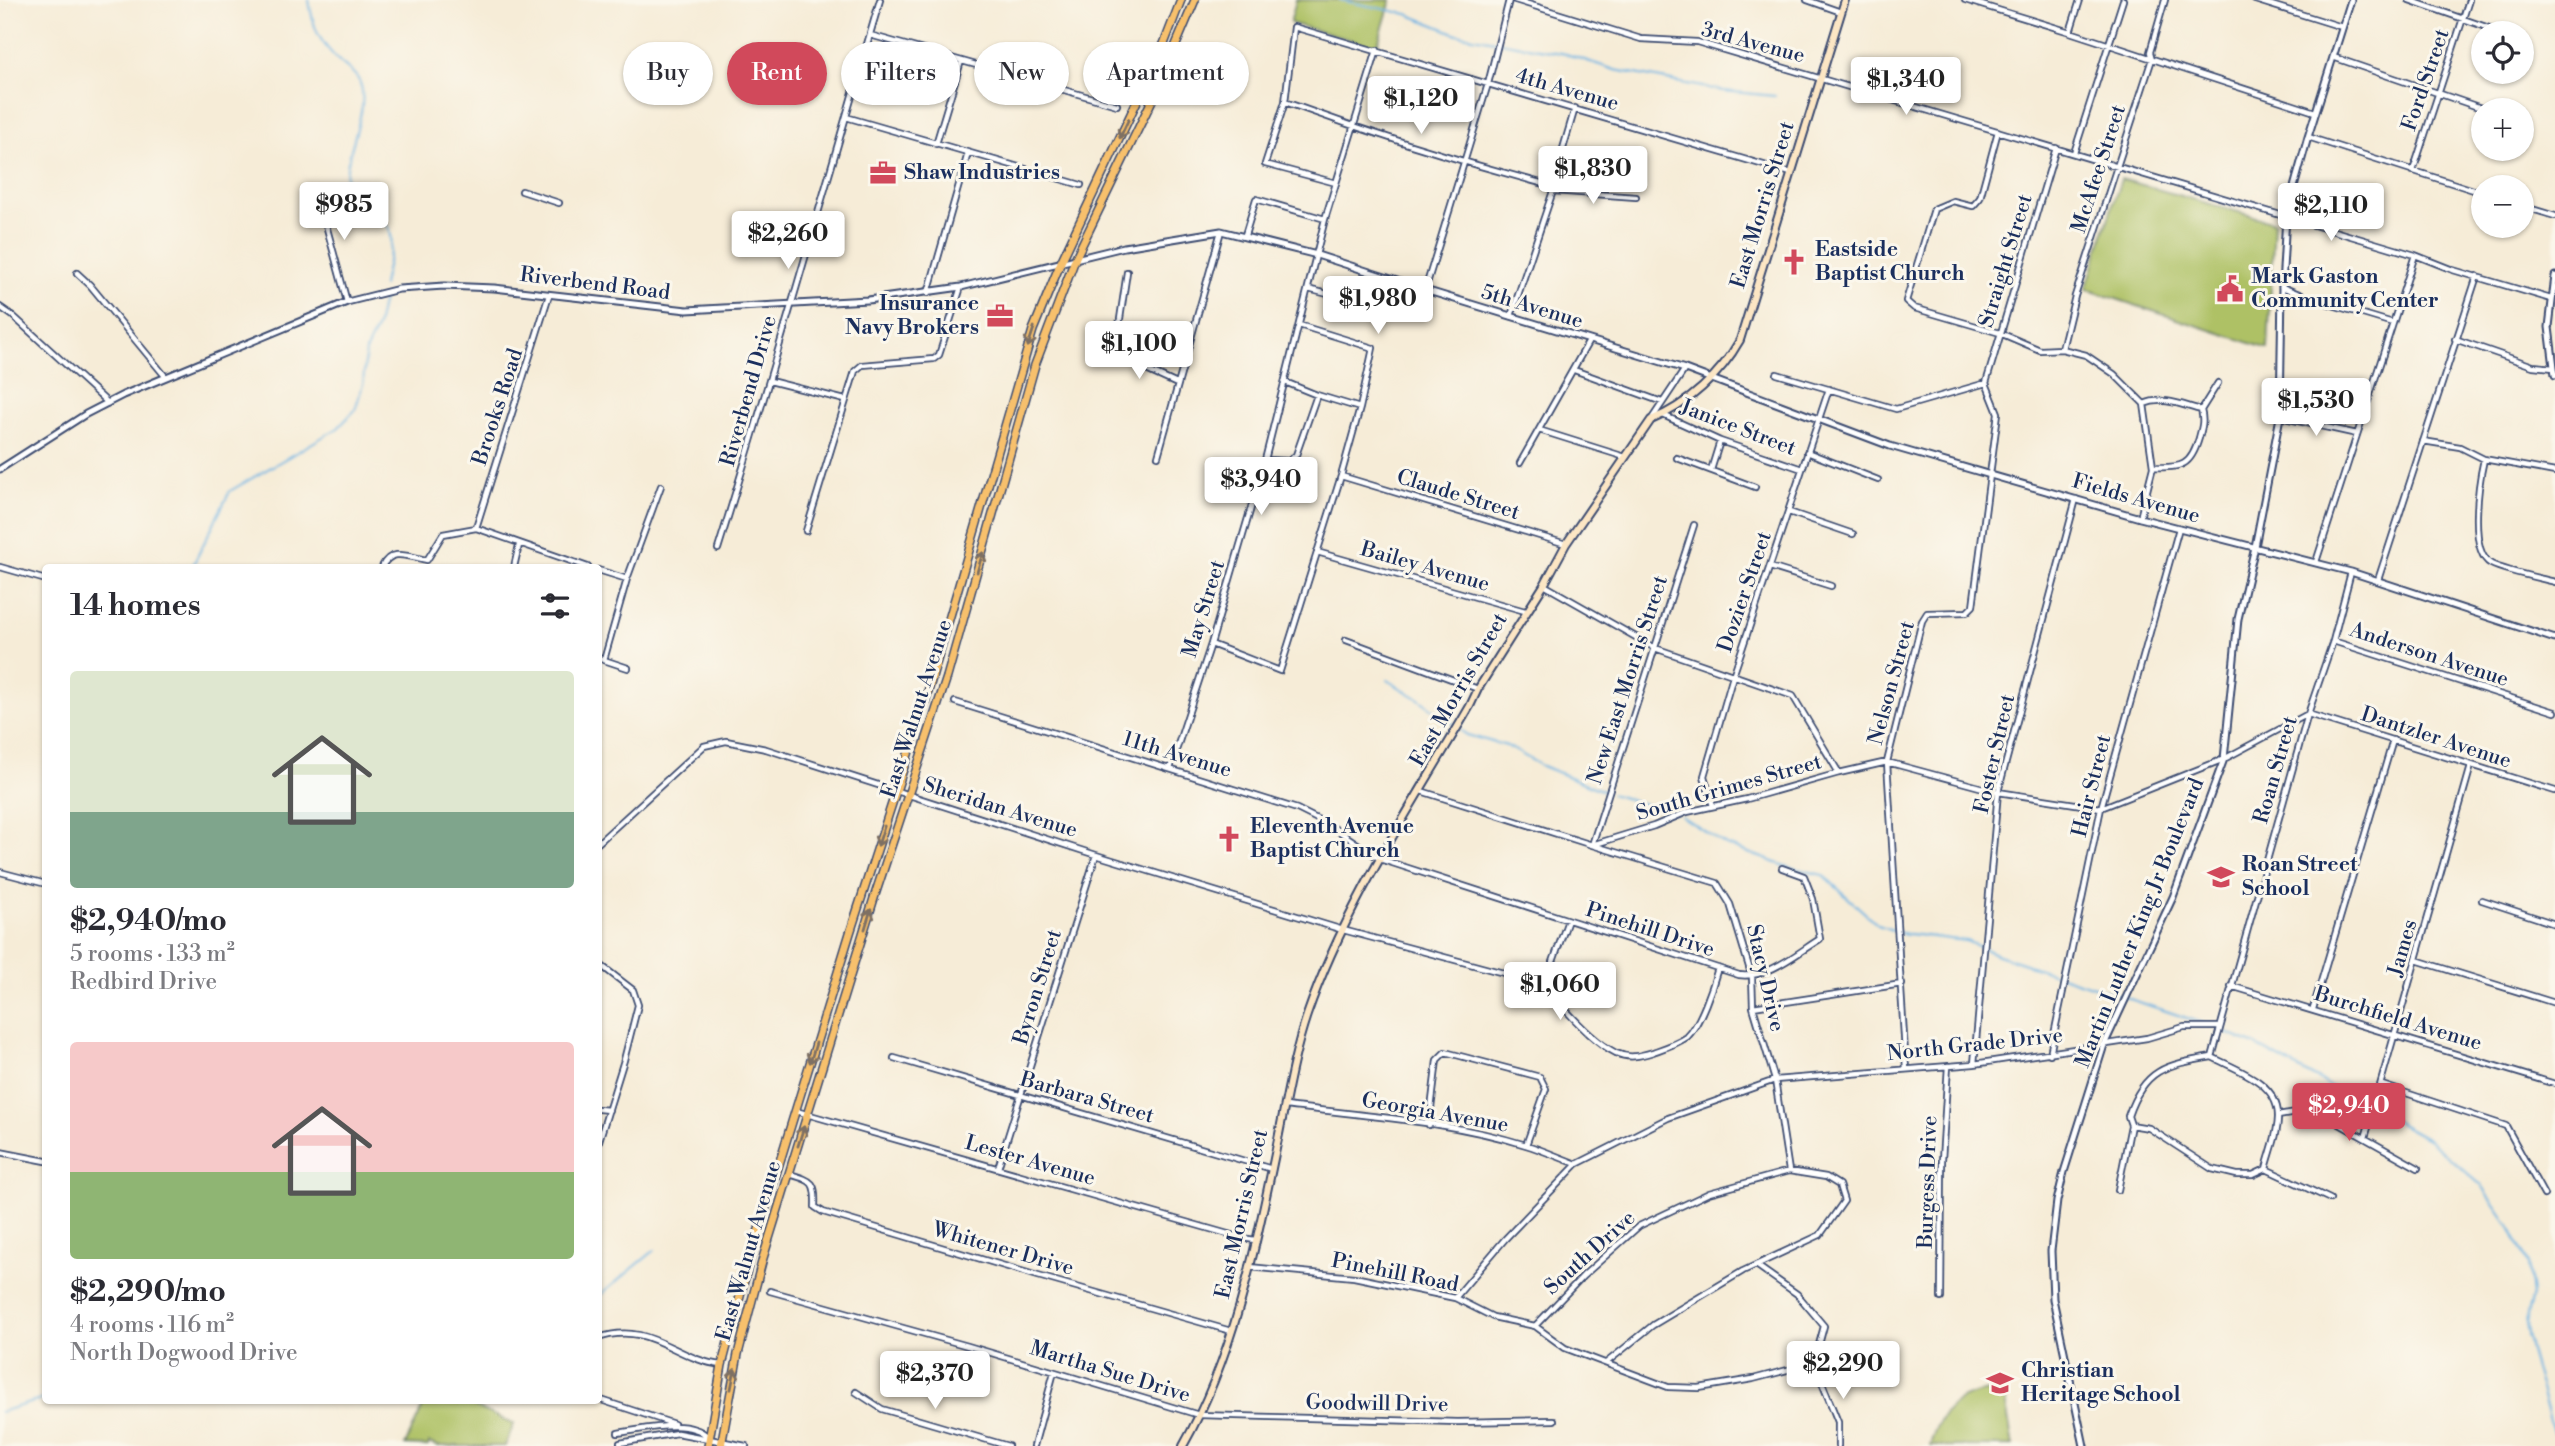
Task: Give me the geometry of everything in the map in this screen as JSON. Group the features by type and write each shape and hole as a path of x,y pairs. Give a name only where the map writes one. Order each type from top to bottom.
{"main road":[{"name":"East Walnut Avenue","path":"708,1442 722,1365 740,1294 925,702 1033,330 1061,262 1164,44 1181,0"},
{"name":"East Walnut Avenue","path":"721,1443 750,1306 808,1113 947,677 1035,365 1076,257 1156,92 1195,0"},
{"name":"East Morris Street","path":"1182,1446 1199,1415 1231,1331 1249,1267 1307,1015 1343,930 1380,859 1478,689 1525,611 1544,585 1566,544 1651,420 1663,415 1712,378 1740,340 1845,0"},
{"path":"959,586 972,590"}],"street":[{"name":"Riverbend Drive","path":"718,549 809,249 880,0"},
{"path":"1426,290 1489,83 1509,0"},
{"name":"3rd Avenue","path":"1515,0 1641,39 1697,42 2286,216 2551,299"},
{"path":"1807,0 1841,12"},
{"path":"1965,0 2315,112"},
{"path":"2070,32 2080,0"},
{"path":"2074,153 2123,0"},
{"name":"McAfee Street","path":"2062,349 2075,296 2152,59 2150,52 2165,0"},
{"path":"2255,0 2342,27"},
{"name":"Martin Luther King Jr Boulevard","path":"2084,1446 2055,1310 2051,1251 2053,1224 2064,1172 2104,1045 2158,930 2224,759 2238,619 2280,417 2286,216 2315,112 2351,0"},
{"path":"2409,0 2471,22"},
{"name":"Ford Street","path":"2413,171 2469,0"},
{"name":"4th Avenue","path":"1285,102 1294,27 1791,173"},
{"path":"870,35 1083,95"},
{"name":"May Street","path":"1170,769 1211,644 1265,460 1325,219 1377,50"},
{"path":"2333,57 2471,104"},
{"path":"936,144 961,61"},
{"path":"1336,183 1265,164 1285,102 1354,128 1552,188 1636,197"},
{"path":"1511,316 1575,108"},
{"path":"846,117 1081,184"},
{"path":"1998,131 1980,198 1973,206 1953,201 1934,209 1906,301 1914,308 2000,333 2040,350 2062,349 2086,355 2114,374 2144,404 2153,467 2140,518"},
{"path":"2308,137 2471,190"},
{"name":"Straight Street","path":"1986,383 2056,148"},
{"path":"928,293 968,153"},
{"path":"316,188 347,302"},
{"path":"522,191 559,203"},
{"path":"1245,235 1256,199 1325,219"},
{"path":"2534,210 2555,216"},
{"path":"1158,456 1221,231"},
{"name":"Riverbend Road","path":"0,469 86,414 165,376 347,302 399,289 444,285 494,288 687,310 868,300 961,287 1076,257 1221,231"},
{"name":"5th Avenue","path":"1221,231 1317,254 1712,378"},
{"path":"2316,562 2415,255"},
{"path":"1113,358 1127,272"},
{"path":"76,274 90,285 165,376"},
{"path":"2378,580 2477,276"},
{"path":"2555,276 2549,327 2555,375"},
{"path":"806,531 845,400 858,367 934,359 939,355 961,287"},
{"path":"2282,287 2309,298 2393,323"},
{"path":"1308,289 1386,309"},
{"name":"Brooks Road","path":"476,528 550,295"},
{"path":"0,307 108,403"},
{"path":"1211,644 1279,671 1360,408 1373,348 1299,325"},
{"path":"1117,339 1129,362"},
{"path":"2455,339 2533,366 2554,368"},
{"path":"1520,463 1589,341"},
{"path":"1113,358 1124,352"},
{"path":"1113,358 1129,362 1177,384"},
{"path":"1651,420 1685,369"},
{"path":"1574,370 1662,402"},
{"path":"1777,374 1896,409 1986,383 1998,413 1990,474"},
{"name":"Fields Avenue","path":"1712,378 1890,446 2140,518 2351,572 2555,639"},
{"path":"770,381 845,400"},
{"path":"1284,381 1317,395 1360,408"},
{"path":"2153,467 2182,464 2195,454 2202,426 2201,410 2218,383"},
{"name":"Dozier Street","path":"1713,806 1704,776 1733,676 1829,389"},
{"path":"1265,460 1289,461 1296,455 1317,395"},
{"path":"2144,404 2157,400 2172,401 2201,410"},
{"name":"Janice Street","path":"1663,415 1720,441 1802,469"},
{"path":"2280,417 2357,434"},
{"path":"1539,430 1626,458"},
{"path":"1710,470 1720,441"},
{"path":"2423,441 2460,447 2484,459 2555,471"},
{"path":"1807,452 1878,480"},
{"path":"1677,458 1755,487"},
{"path":"2484,459 2477,533 2483,556 2491,564 2555,582"},
{"name":"Nelson Street","path":"1906,1069 1887,762 1922,621 1927,613 1967,612 1973,606 1990,474"},
{"name":"Claude Street","path":"1341,476 1566,544"},
{"path":"602,656 661,486"},
{"name":"Foster Street","path":"1974,1064 1998,792 2076,499"},
{"path":"1789,512 1853,534"},
{"name":"New East Morris Street","path":"1592,845 1694,525"},
{"path":"384,564 387,557 394,554 427,560 443,534 476,528 579,564"},
{"name":"Hair Street","path":"2050,1054 2101,808 2179,528"},
{"path":"515,564 519,545"},
{"name":"Bailey Avenue","path":"1317,552 1525,611"},
{"path":"0,567 42,579"},
{"path":"1770,567 1831,586"},
{"path":"602,571 627,579"},
{"name":"Roan Street","path":"2211,1057 2351,572"},
{"path":"1544,585 1656,648 1793,696 1839,773"},
{"path":"1346,640 1478,689"},
{"name":"Anderson Avenue","path":"2333,640 2555,712"},
{"path":"602,659 628,668"},
{"name":"11th Avenue","path":"955,702 1297,809 1331,826 1380,859"},
{"path":"1887,762 1998,792 2101,808 2224,759 2308,714"},
{"name":"Dantzler Avenue","path":"2308,714 2555,791"},
{"path":"2314,1009 2393,740"},
{"name":"Sheridan Avenue","path":"602,839 704,746 726,741 783,754 895,792 1343,930 1545,984"},
{"name":"South Grimes Street","path":"1592,845 1654,826 1687,812 1887,762"},
{"name":"James","path":"2365,1138 2471,766"},
{"path":"1420,791 1592,845"},
{"name":"Stacy Drive","path":"1592,845 1717,883 1730,904 1752,976 1753,1007 1775,1080 1789,1171"},
{"name":"Byron Street","path":"999,1168 1096,855"},
{"name":"Pinehill Drive","path":"1380,859 1718,968 1752,976"},
{"path":"1752,976 1780,964 1820,939 1813,899 1804,876 1782,868"},
{"path":"0,872 42,883"},
{"path":"2482,900 2555,924"},
{"path":"1568,920 1545,984 1548,992 1597,1040 1624,1056 1639,1056 1670,1046 1687,1037 1703,1008 1718,968"},
{"path":"2416,960 2555,1003"},
{"path":"602,966 633,990 638,1005 602,1132"},
{"path":"1753,1007 1902,984"},
{"name":"Burchfield Avenue","path":"2231,986 2555,1084"},
{"name":"North Grade Drive","path":"1455,1297 1505,1239 1577,1164 1668,1118 1775,1080 1974,1064 2147,1038 2185,1027 2218,1027"},
{"path":"1429,1125 1437,1060 1446,1052 1540,1077 1546,1088 1526,1145"},
{"path":"2118,1190 2131,1125 2128,1116 2143,1083 2176,1063 2211,1057 2254,1078 2274,1096 2278,1116 2266,1168 2253,1175 2237,1175 2212,1169 2149,1128 2131,1125"},
{"name":"Barbara Street","path":"894,1058 1272,1169"},
{"name":"Burgess Drive","path":"1941,1298 1942,1160 1948,1066"},
{"path":"2382,1085 2506,1126 2544,1195"},
{"name":"Georgia Avenue","path":"1285,1106 1429,1125 1526,1145 1577,1164"},
{"path":"602,1109 609,1110"},
{"name":"Lester Avenue","path":"795,1111 1255,1240"},
{"path":"2278,1116 2296,1113 2327,1117 2418,1168"},
{"path":"0,1152 42,1160"},
{"path":"2266,1168 2330,1199"},
{"path":"1606,1363 1653,1325 1743,1270 1820,1235 1844,1201 1839,1185 1826,1177 1789,1171"},
{"name":"South Drive","path":"1535,1325 1583,1276 1639,1226 1709,1193 1789,1171"},
{"name":"Whitener Drive","path":"789,1174 810,1180 816,1207 823,1212 1231,1331"},
{"path":"1756,1265 1797,1294 1824,1326 1814,1363 1838,1422 1838,1446"},
{"name":"Pinehill Road","path":"1249,1267 1354,1277 1455,1297 1493,1317 1535,1325 1565,1348 1668,1387 1699,1388 1753,1379 1814,1363"},
{"name":"Martha Sue Drive","path":"770,1291 1199,1415"},
{"path":"602,1337 618,1332 643,1335 708,1363 722,1365"},
{"path":"1034,1446 1055,1372"},
{"path":"856,1392 882,1409 1008,1446"},
{"path":"602,1400 704,1433 708,1442"},
{"name":"Goodwill Drive","path":"1199,1415 1458,1422 1554,1420"},
{"path":"618,1433 678,1426"},
{"path":"621,1443 670,1433 708,1442 746,1446"}],"green space":[{"path":"1296,0 1391,0 1377,47 1290,23"},
{"path":"2121,179 2274,222 2268,349 2086,289"},
{"path":"1992,1391 2004,1394 2013,1446 1930,1446 1938,1424 1951,1407 1969,1396"},
{"path":"424,1404 468,1404 514,1424 505,1446 437,1446 429,1443 428,1446 405,1445"}],"waterway":[{"path":"309,0 312,18 321,40 356,76 362,91 360,118 346,177 350,194 376,213 390,230 391,248 383,286"},
{"path":"1340,0 1407,14 1457,34 1566,54 1615,70 1723,91 1775,96"},
{"path":"194,564 230,491 338,428 355,410 363,384 366,350 377,327 383,298"},
{"path":"1387,680 1456,726"},
{"path":"1460,730 1467,735 1507,746 1542,766 1606,792"},
{"path":"1611,794 1676,814"},
{"path":"1681,816 1726,845 1785,866 1823,875 1878,925 1901,933 1966,941 1998,955 2211,1026"},
{"path":"2222,1031 2255,1045 2428,1139 2481,1185 2509,1225 2528,1264 2532,1295 2525,1323 2530,1351 2555,1438"},
{"path":"602,1294 655,1250"},
{"path":"0,1412 42,1399"}],"place":[{"name":"Shaw Industries","path":"883,173"},
{"name":"Eastside Baptist Church","path":"1794,262"},
{"name":"Mark Gaston Community Center","path":"2230,289"},
{"name":"Insurance Navy Brokers","path":"1000,316"},
{"name":"Eleventh Avenue Baptist Church","path":"1229,839"},
{"name":"Roan Street School","path":"2221,877"},
{"name":"Christian Heritage School","path":"2000,1383"}]}
